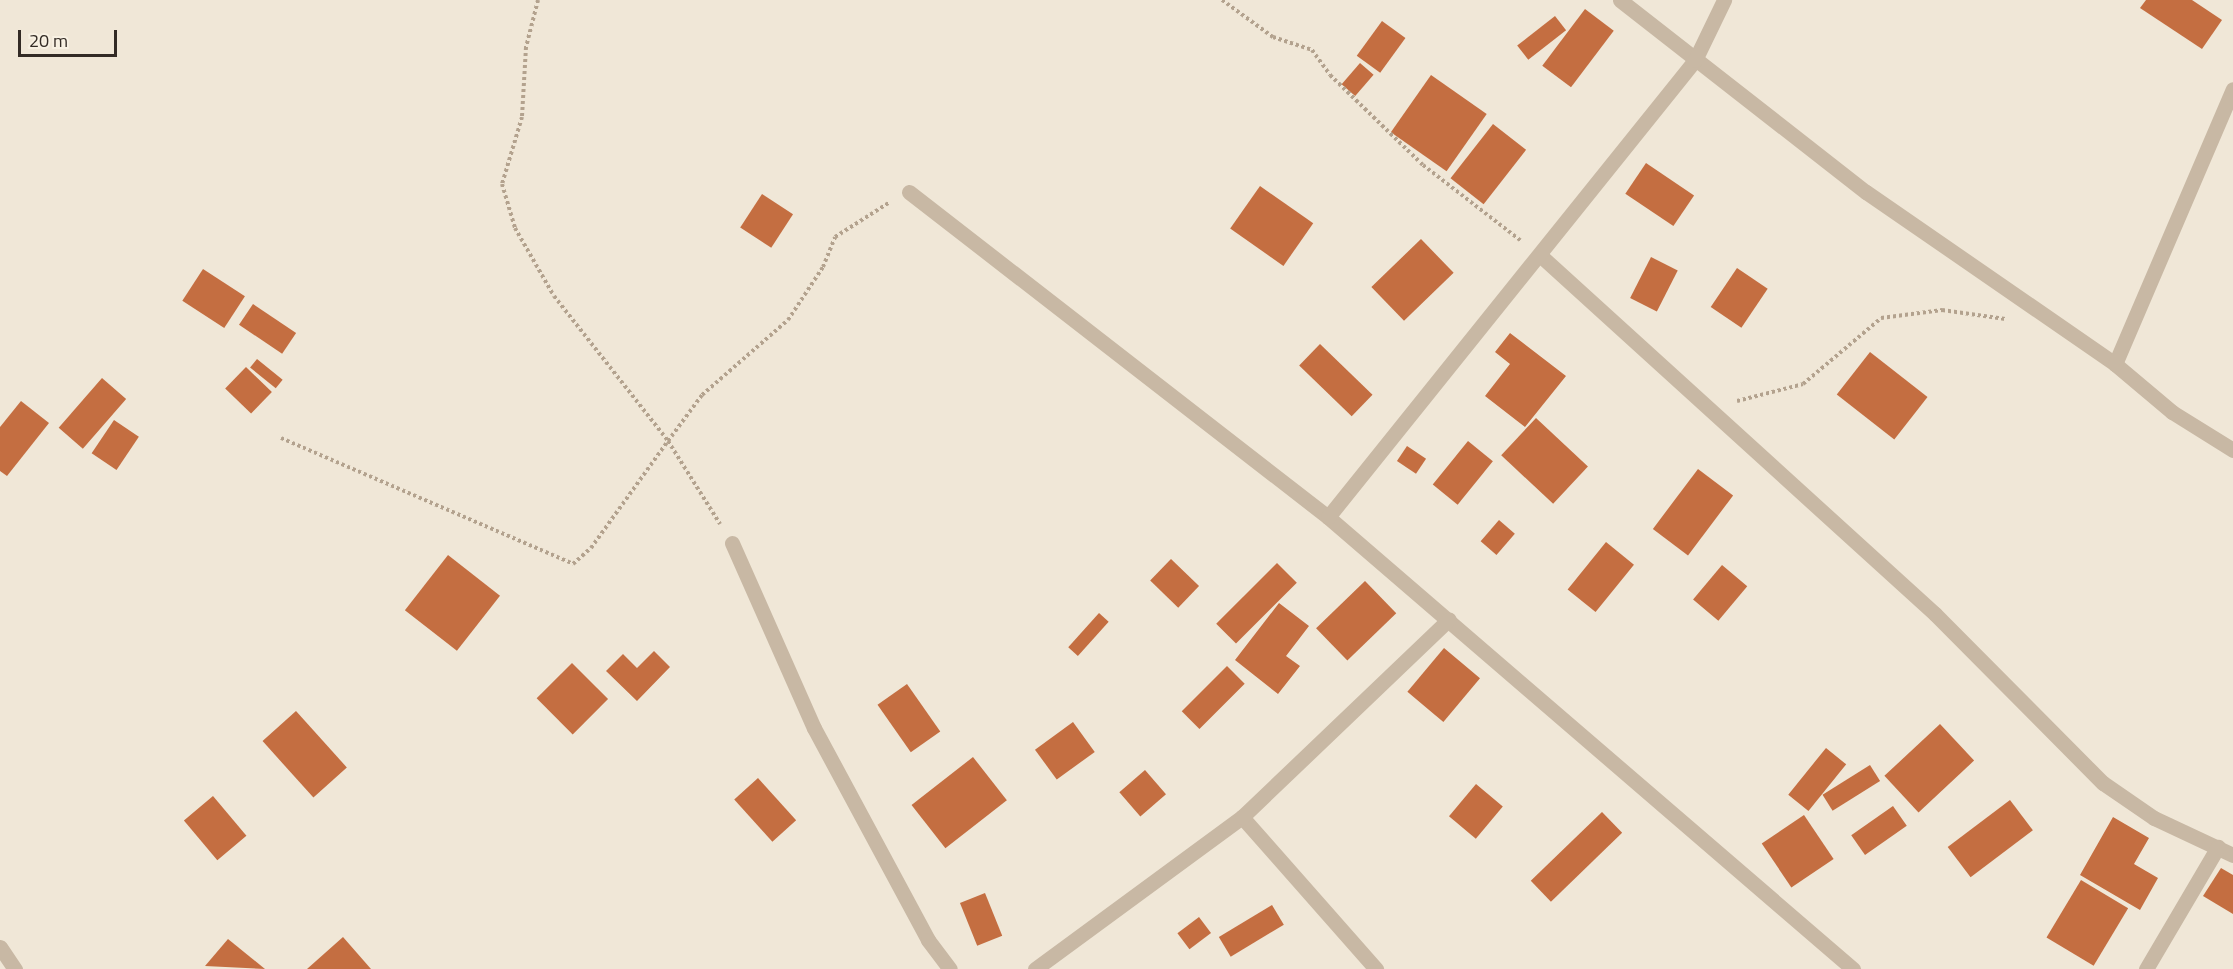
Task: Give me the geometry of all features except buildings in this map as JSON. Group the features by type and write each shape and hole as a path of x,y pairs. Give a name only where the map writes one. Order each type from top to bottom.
{"street":[{"path":"1620,0 1866,192 2115,364 2172,412 2233,450"},
{"path":"1328,517 1542,257 1695,60 1724,0"},
{"path":"2115,364 2233,89"},
{"path":"909,192 1328,517 1853,969"},
{"path":"1542,257 1935,614 2103,783 2154,818 2233,855"},
{"path":"732,543 814,728 928,940 950,969"},
{"path":"1035,969 1242,817 1449,619"},
{"path":"1242,817 1376,969"},
{"path":"2146,969 2218,847"},
{"path":"0,947 15,969"}],"path":[{"path":"538,0 526,47 522,117 502,184 515,228 554,296 668,441 732,543"},
{"path":"1222,0 1273,37 1312,50 1330,75 1424,165 1542,257"},
{"path":"281,438 573,564 591,548 702,395 788,320 823,267 836,237 909,192"},
{"path":"1707,405 1754,399 1803,384 1881,318 1942,310 2015,320"}]}
